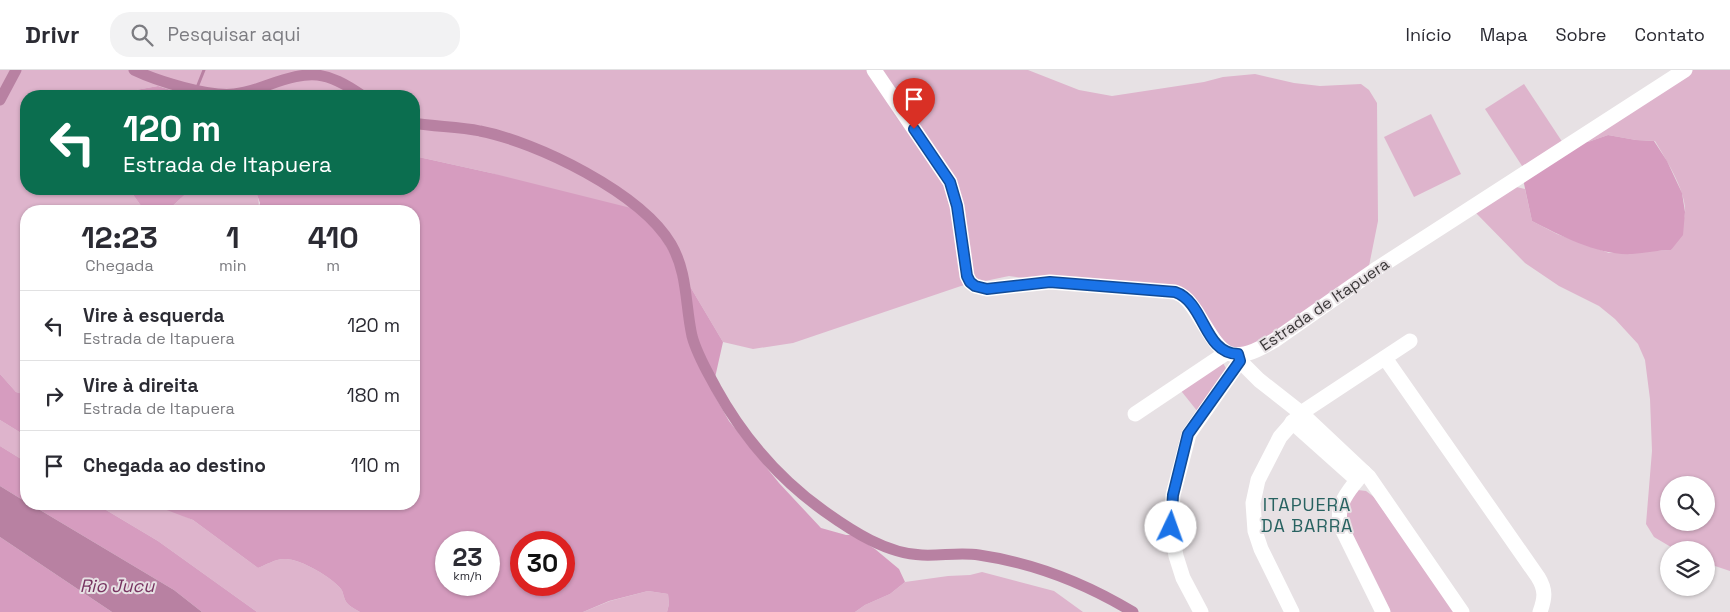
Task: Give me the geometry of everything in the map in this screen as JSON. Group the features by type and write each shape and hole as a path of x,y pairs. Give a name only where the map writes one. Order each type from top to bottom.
{"street":[{"path":"874,70 950,182 957,206 967,276 970,282 975,286 987,289 1050,282 1175,292 1180,294 1188,301 1216,344 1235,356 1296,418 1361,476 1462,612"},
{"name":"Estrada de Itapuera","path":"1135,414 1235,356 1253,351 1275,340 1378,268 1685,70"},
{"path":"1292,612 1261,548 1255,531 1253,512 1258,480 1274,446 1296,418 1410,341"},
{"path":"1201,612 1184,578 1176,556 1171,527 1173,495 1188,434 1235,356"},
{"path":"1385,358 1538,577 1545,590 1540,612"},
{"path":"1361,476 1347,493 1341,504 1340,525 1383,612"}],"shaded area":[{"path":"0,70 1028,70 1079,90 1112,96 1204,82 1223,77 1255,74 1294,83 1320,86 1361,84 1369,90 1377,103 1378,221 1368,271 1267,339 1246,348 1226,348 1192,301 1009,276 961,286 793,343 753,349 723,342 656,229 491,173 420,157 420,90 171,90 158,86 136,90 20,90 20,195 133,195 140,205 20,205 20,393 16,392 0,374"},
{"path":"1680,70 1730,70 1730,571 1715,566 1715,541 1661,541 1654,537 1646,524 1652,451 1650,399 1645,360 1638,344 1615,319 1599,306 1559,286 1525,263 1474,211 1512,186 1525,189 1532,221 1557,234 1609,253 1671,250 1683,221 1685,205 1679,185 1655,141 1608,135 1588,142 1584,137"},
{"path":"1524,84 1563,143 1524,169 1485,109"},
{"path":"158,86 171,90 136,90"},
{"path":"1431,114 1461,174 1414,197 1384,137"},
{"path":"1583,135 1588,142 1608,135 1654,141 1667,161 1682,193 1685,212 1683,235 1671,250 1632,254 1607,252 1581,244 1532,221 1523,179"},
{"path":"420,157 631,208 656,229 723,342 712,391 729,421 779,483 821,528 853,535 875,549 899,569 905,582 890,594 865,605 855,612 667,612 669,604 668,594 648,591 609,601 583,612 360,612 346,602 342,590 337,584 306,565 281,559 258,568 193,520 167,510 420,510 420,205 260,205 257,195 420,195"},
{"path":"133,195 184,195 174,205 140,205"},
{"path":"184,195 257,195 259,205 174,205"},
{"path":"1223,363 1227,370 1198,412 1178,387"},
{"path":"0,374 16,392 20,393 20,432 0,420"},
{"path":"0,420 20,432 20,458 0,446"},
{"path":"0,446 20,458 20,498 0,486"},
{"path":"1358,490 1366,491 1374,497 1455,612 1387,612 1342,512"},
{"path":"40,510 106,510 158,541 257,612 202,612 174,590"},
{"path":"106,510 173,511 193,520 258,568 284,559 306,565 323,574 342,590 346,602 360,612 257,612 158,541"},
{"path":"0,537 112,612 0,612"},
{"path":"982,572 1054,591 1083,612 855,612 865,605 890,594 905,582"},
{"path":"648,591 668,594 669,604 667,612 583,612 610,601"}],"water":[{"name":"Rio Jucu","path":"0,486 20,498 20,510 40,510 174,590 202,612 112,612 0,537"}],"waterway":[{"path":"0,100 16,70"},
{"path":"134,70 156,79 194,90"},
{"path":"196,90 204,70"},
{"path":"253,90 283,80 307,75 328,77 354,90"},
{"path":"420,124 480,131 530,146 586,172 637,206 657,225 671,244 680,266 694,343 702,363 716,388 738,423 763,456 792,485 835,519 870,540 896,551 922,555 979,555 1020,563 1078,583 1133,612"}],"district":[{"name":"ITAPUERA DA BARRA","path":"1307,515"}],"route":[{"path":"914,129 950,182 957,206 967,276 975,286 987,289 1050,282 1175,292 1192,305 1220,348 1228,354 1238,354 1240,361 1188,434 1173,495 1171,527"}]}
